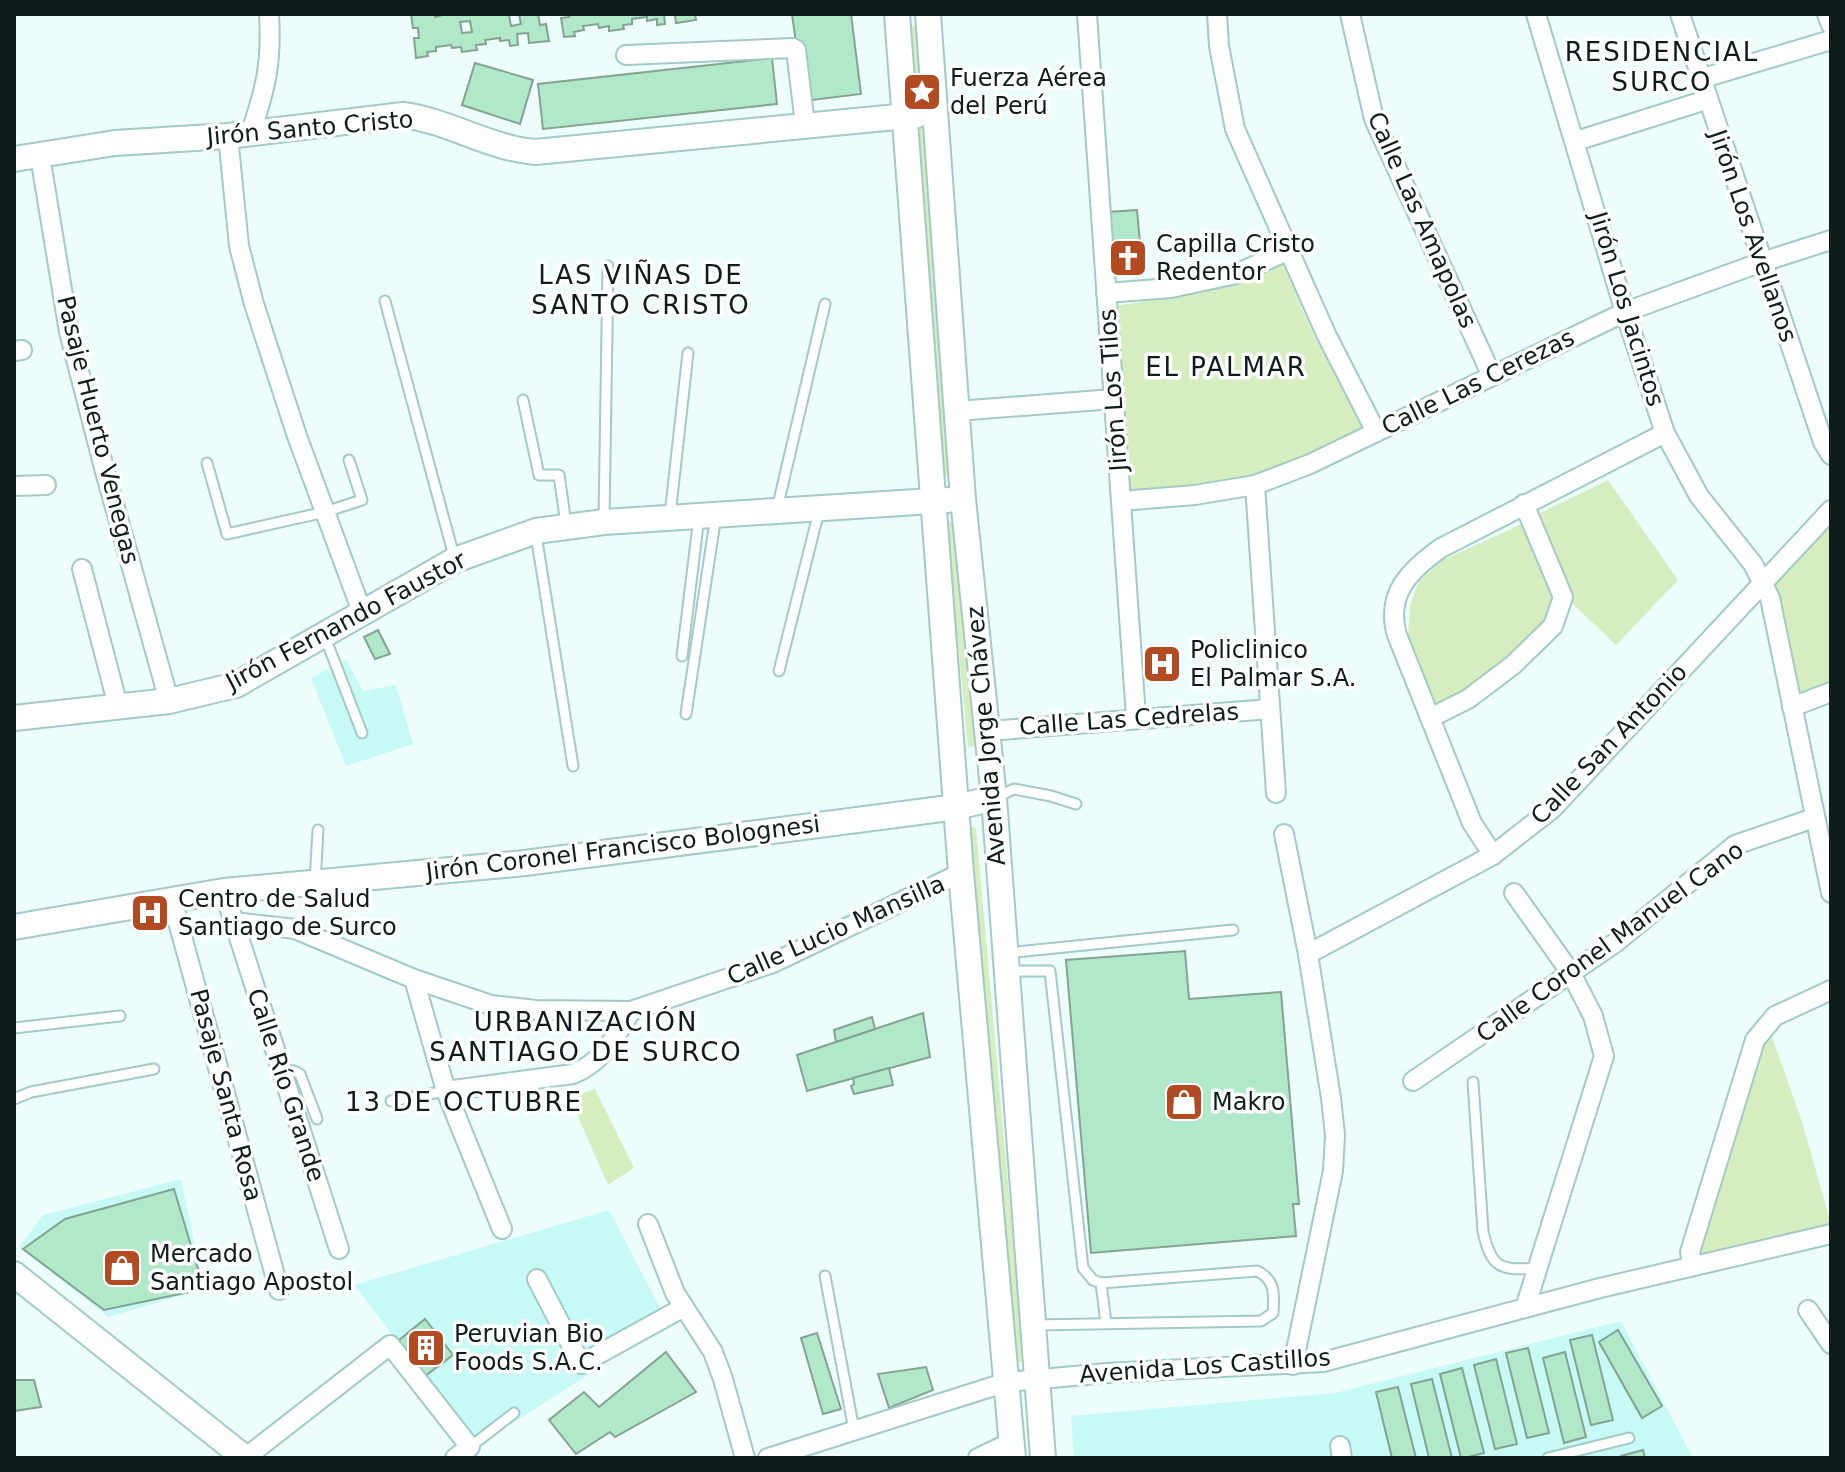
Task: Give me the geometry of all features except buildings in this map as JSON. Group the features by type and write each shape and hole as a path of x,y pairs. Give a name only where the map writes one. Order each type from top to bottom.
{"street":[{"path":"269,14 271,50 267,84 239,134 241,255 282,391 362,612"},
{"name":"Avenida Jorge Chávez","path":"897,14 961,873 1012,1450"},
{"name":"Avenida Jorge Chávez","path":"928,14 963,499 994,798 1043,1458"},
{"name":"Jirón Los Tilos","path":"1087,14 1136,717"},
{"path":"1217,14 1219,46 1235,129 1287,251 1376,432"},
{"name":"Calle Las Amapolas","path":"1350,14 1374,119 1492,376"},
{"name":"Jirón Los Jacintos","path":"1536,14 1625,312 1665,433 1699,496 1753,564 1770,598 1792,707 1821,824 1831,893"},
{"name":"Jirón Los Avellanos","path":"1680,14 1706,100 1823,442 1831,455"},
{"path":"1827,14 1831,25"},
{"path":"1700,79 1831,40"},
{"path":"626,55 793,48 796,50 805,124"},
{"path":"1576,141 1706,100"},
{"name":"Jirón Santo Cristo","path":"14,159 115,143 239,134 403,115 426,118 516,151 535,152 935,113"},
{"name":"Pasaje Huerto Venegas","path":"40,156 69,332 169,701"},
{"name":"Calle Las Cerezas","path":"1121,501 1195,495 1255,485 1310,464 1625,312 1831,240"},
{"path":"1106,293 1171,288 1236,274 1287,251"},
{"path":"957,411 1113,399"},
{"path":"1493,855 1472,823 1395,626 1396,596 1406,578 1441,548 1665,433"},
{"path":"14,486 46,485"},
{"path":"1255,485 1276,793"},
{"name":"Jirón Fernando Faustor","path":"14,718 169,701 236,685 455,560 536,531 604,522 963,499"},
{"path":"1430,718 1468,699 1513,665 1553,626 1563,597 1524,504"},
{"name":"Calle San Antonio","path":"1308,954 1493,855 1552,809 1831,510"},
{"path":"82,569 118,706"},
{"path":"1792,707 1831,692"},
{"name":"Calle Las Cedrelas","path":"988,731 1136,717 1270,709"},
{"name":"Jirón Coronel Francisco Bolognesi","path":"14,927 224,891 525,863 957,807 994,798"},
{"name":"Calle Coronel Manuel Cano","path":"1413,1081 1615,943 1735,845 1821,824"},
{"path":"1284,834 1308,954 1335,1135 1333,1171 1293,1365"},
{"name":"Calle Lucio Mansilla","path":"234,922 295,929 414,979 491,1005 536,1010 631,1011 773,963 961,873"},
{"path":"224,891 234,922"},
{"path":"1514,893 1571,973 1593,1016 1604,1056 1525,1308"},
{"name":"Pasaje Santa Rosa","path":"172,900 279,1290"},
{"name":"Calle Río Grande","path":"234,922 339,1249"},
{"path":"414,979 446,1091 502,1229"},
{"path":"1692,1266 1690,1252 1755,1040 1775,1016 1831,990"},
{"path":"446,1091 573,1074 589,1068 602,1056 631,1011"},
{"path":"648,1224 675,1293 713,1352 745,1458"},
{"name":"Avenida Los Castillos","path":"768,1458 1007,1382 1323,1362 1525,1308 1831,1234"},
{"path":"14,1274 245,1458 390,1345 462,1452"},
{"path":"537,1279 581,1364 684,1307"},
{"path":"1808,1310 1831,1344"},
{"path":"978,1458 1012,1450"}],"lane":[{"path":"604,522 608,266"},
{"path":"385,301 455,560"},
{"path":"776,512 825,304"},
{"path":"670,518 688,353"},
{"path":"523,400 539,475 559,475 566,527"},
{"path":"207,463 227,534 325,512 362,500 349,460"},
{"path":"779,671 820,509"},
{"path":"682,656 708,516"},
{"path":"686,714 708,516"},
{"path":"536,531 573,766"},
{"path":"324,634 362,733"},
{"path":"994,798 1014,789 1076,804"},
{"path":"315,883 318,830"},
{"path":"1006,962 1233,930"},
{"path":"1006,962 1050,971 1083,1268 1093,1280 1101,1283 1257,1271 1264,1274 1275,1289 1273,1313 1261,1321 1032,1325"},
{"path":"14,1028 120,1016"},
{"path":"14,1099 31,1092 154,1069"},
{"path":"283,1073 294,1071 300,1074 317,1119"},
{"path":"1473,1082 1483,1231 1488,1253 1494,1263 1506,1269 1537,1268"},
{"path":"391,1101 446,1091"},
{"path":"825,1276 854,1430"},
{"path":"1101,1283 1106,1323"},
{"path":"462,1452 514,1413"},
{"path":"1548,1458 1629,1438"}],"shaded area":[{"path":"346,659 363,691 396,685 413,744 346,766 311,678"},
{"name":"Mercado Santiago Apostol","path":"181,1179 204,1289 108,1317 19,1247 43,1215"},
{"path":"609,1210 668,1323 479,1445 354,1285"},
{"path":"1621,1321 1693,1458 1074,1458 1071,1416 1335,1393"}],"green space":[{"path":"922,19 927,104 916,104 912,27"},
{"path":"926,125 952,475 942,475 916,126"},
{"path":"1282,262 1315,338 1368,428 1308,460 1241,482 1134,492 1126,487 1109,307 1182,295"},
{"path":"1608,480 1678,580 1616,645 1568,599 1536,515"},
{"path":"1830,519 1831,687 1796,702 1771,589"},
{"path":"946,520 960,528 980,745 968,747"},
{"path":"1524,523 1555,592 1548,620 1476,688 1433,708 1408,637 1410,605 1419,581 1443,560"},
{"path":"970,826 976,828 1024,1362 1013,1362"},
{"path":"1771,1034 1802,1122 1831,1224 1707,1256 1699,1249 1758,1051"},
{"path":"595,1089 634,1168 608,1185 570,1098"}],"place":[{"name":"Fuerza Aérea del Perú","path":"922,92"},
{"name":"Capilla Cristo Redentor","path":"1128,258"},
{"name":"Policlinico El Palmar S.A.","path":"1162,664"},
{"name":"Centro de Salud Santiago de Surco","path":"150,913"},
{"name":"Makro","path":"1184,1102"},
{"name":"Mercado Santiago Apostol","path":"122,1268"},
{"name":"Peruvian Bio Foods S.A.C.","path":"426,1348"}],"district":[{"name":"RESIDENCIAL SURCO","path":"1662,67"},
{"name":"LAS VIÑAS DE SANTO CRISTO","path":"641,290"},
{"name":"EL PALMAR","path":"1226,367"},
{"name":"URBANIZACIÓN SANTIAGO DE SURCO","path":"586,1037"},
{"name":"13 DE OCTUBRE","path":"464,1102"}]}
